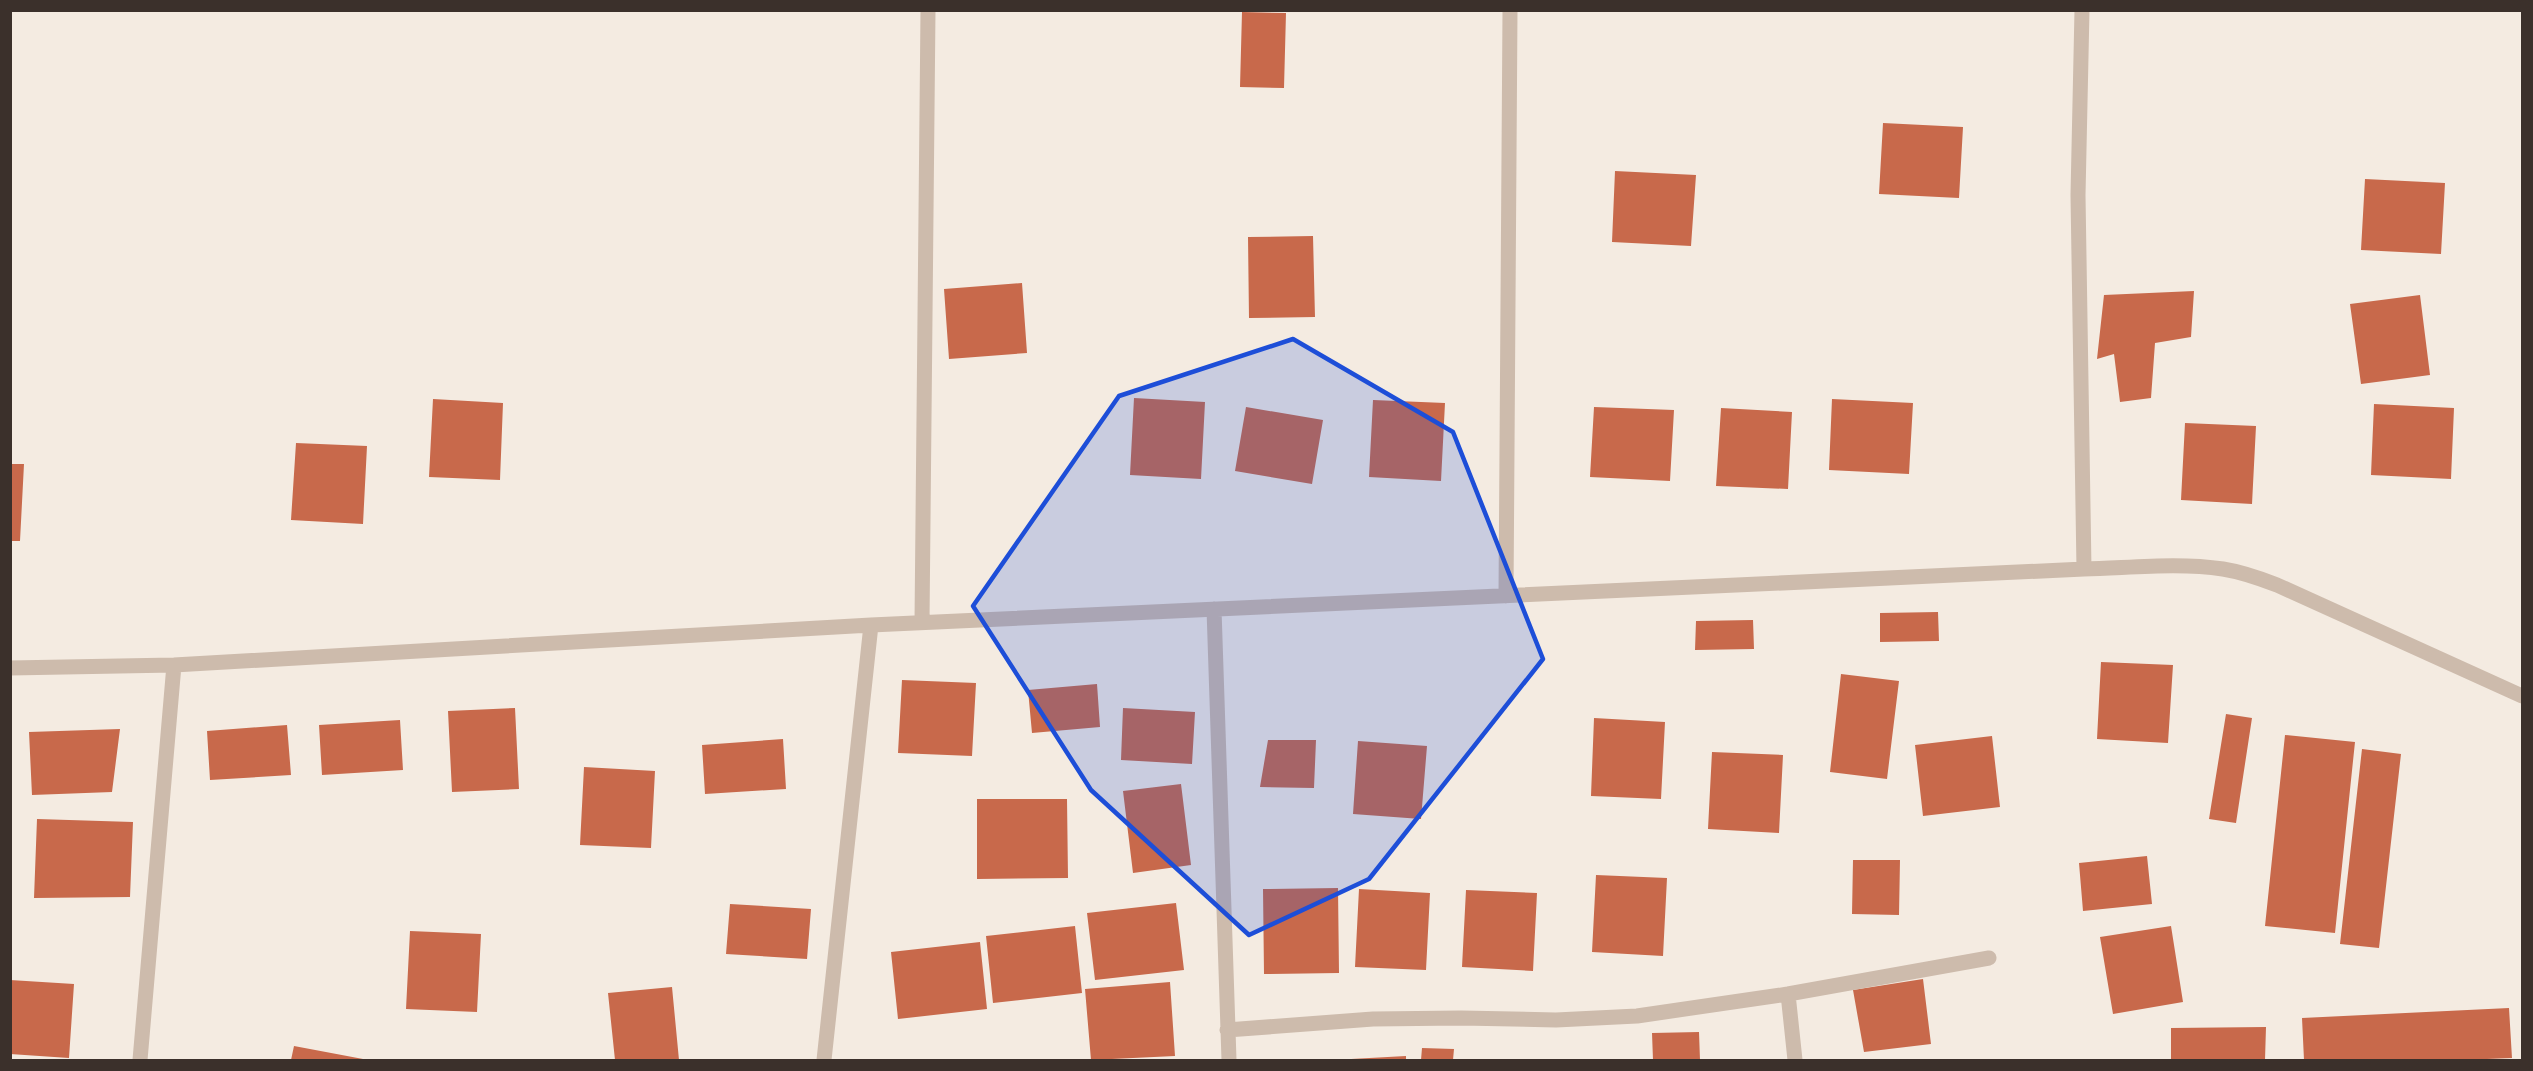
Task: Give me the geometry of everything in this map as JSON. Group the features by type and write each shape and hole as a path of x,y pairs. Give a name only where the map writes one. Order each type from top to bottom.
{"street":[{"path":"922,622 928,10"},
{"path":"1506,596 1510,10"},
{"path":"2082,10 2078,195 2084,569"},
{"path":"10,668 174,664 922,622 2084,569 2189,567 2221,568 2245,573 2277,585 2523,696"},
{"path":"1214,609 1229,1060"},
{"path":"824,1060 871,625"},
{"path":"140,1060 174,664"},
{"path":"1227,1030 1373,1019 1556,1020 1637,1016 1788,994 1989,957"},
{"path":"1788,994 1795,1060"}],"highlighted area":[{"path":"1293,339 1453,432 1543,659 1369,879 1249,935 1091,790 973,606 1119,396"}],"building":[{"path":"1242,12 1286,13 1284,88 1240,87"},
{"path":"1883,123 1963,127 1959,198 1879,194"},
{"path":"1615,171 1696,175 1691,246 1612,242"},
{"path":"2365,179 2445,183 2441,254 2361,250"},
{"path":"1313,236 1315,317 1249,318 1248,237"},
{"path":"1022,283 1027,353 949,359 944,289"},
{"path":"2194,291 2191,337 2155,343 2151,398 2120,402 2114,354 2097,359 2104,295"},
{"path":"2420,295 2430,375 2361,384 2350,304"},
{"path":"1134,398 1205,402 1201,479 1130,475"},
{"path":"433,399 503,403 500,480 429,477"},
{"path":"1832,399 1913,403 1909,474 1829,470"},
{"path":"1373,400 1445,403 1441,481 1369,477"},
{"path":"2374,404 2454,408 2451,479 2371,475"},
{"path":"1246,407 1323,420 1312,484 1235,471"},
{"path":"1594,407 1674,410 1670,481 1590,477"},
{"path":"1721,408 1792,412 1788,489 1716,486"},
{"path":"2185,423 2256,426 2252,504 2181,500"},
{"path":"296,443 367,446 363,524 291,520"},
{"path":"10,464 24,464 20,541 10,541"},
{"path":"1938,612 1939,641 1880,642 1880,613"},
{"path":"1753,620 1754,649 1695,650 1696,621"},
{"path":"2101,662 2173,665 2168,743 2097,739"},
{"path":"1841,674 1899,681 1887,779 1830,772"},
{"path":"902,680 976,683 972,756 898,753"},
{"path":"1097,684 1100,727 1032,733 1028,690"},
{"path":"515,708 519,789 452,792 448,711"},
{"path":"1123,708 1195,712 1192,764 1121,760"},
{"path":"2226,714 2252,718 2236,823 2209,819"},
{"path":"1594,718 1665,722 1661,799 1591,796"},
{"path":"400,720 403,770 322,775 319,725"},
{"path":"287,725 291,775 210,780 207,731"},
{"path":"120,729 112,792 32,795 29,732"},
{"path":"2285,735 2355,742 2335,933 2265,926"},
{"path":"1992,736 2000,807 1923,816 1915,745"},
{"path":"783,739 786,789 705,794 702,745"},
{"path":"1268,740 1316,740 1314,788 1260,787"},
{"path":"1358,741 1427,746 1421,819 1353,814"},
{"path":"2362,749 2401,754 2379,948 2340,944"},
{"path":"1712,752 1783,755 1779,833 1708,829"},
{"path":"584,767 655,771 651,848 580,845"},
{"path":"1181,784 1191,865 1133,873 1123,791"},
{"path":"977,799 1067,799 1068,878 977,879"},
{"path":"37,819 133,822 130,897 34,898"},
{"path":"2147,856 2152,904 2083,911 2079,863"},
{"path":"1853,860 1900,860 1899,915 1852,914"},
{"path":"1596,875 1667,878 1663,956 1592,952"},
{"path":"1338,888 1339,973 1264,974 1263,889"},
{"path":"1359,889 1430,893 1426,970 1355,967"},
{"path":"1466,890 1537,893 1533,971 1462,967"},
{"path":"1176,903 1184,970 1095,980 1087,913"},
{"path":"730,904 811,909 807,959 726,954"},
{"path":"1075,926 1082,993 993,1003 986,936"},
{"path":"2171,926 2183,1002 2113,1014 2100,937"},
{"path":"410,931 481,934 477,1012 406,1009"},
{"path":"980,942 987,1009 898,1019 891,952"},
{"path":"1923,979 1931,1044 1864,1052 1853,990"},
{"path":"10,980 74,984 69,1058 10,1054"},
{"path":"1170,982 1175,1056 1091,1060 1085,989"},
{"path":"672,987 679,1060 615,1060 608,993"},
{"path":"2509,1008 2512,1058 2304,1060 2302,1018"},
{"path":"2266,1027 2265,1060 2171,1060 2171,1028"},
{"path":"1699,1032 1700,1060 1653,1060 1652,1033"},
{"path":"294,1046 363,1059 363,1060 291,1060"},
{"path":"1422,1048 1454,1049 1453,1060 1421,1060"},
{"path":"1406,1056 1406,1060 1351,1060 1351,1059"}]}
